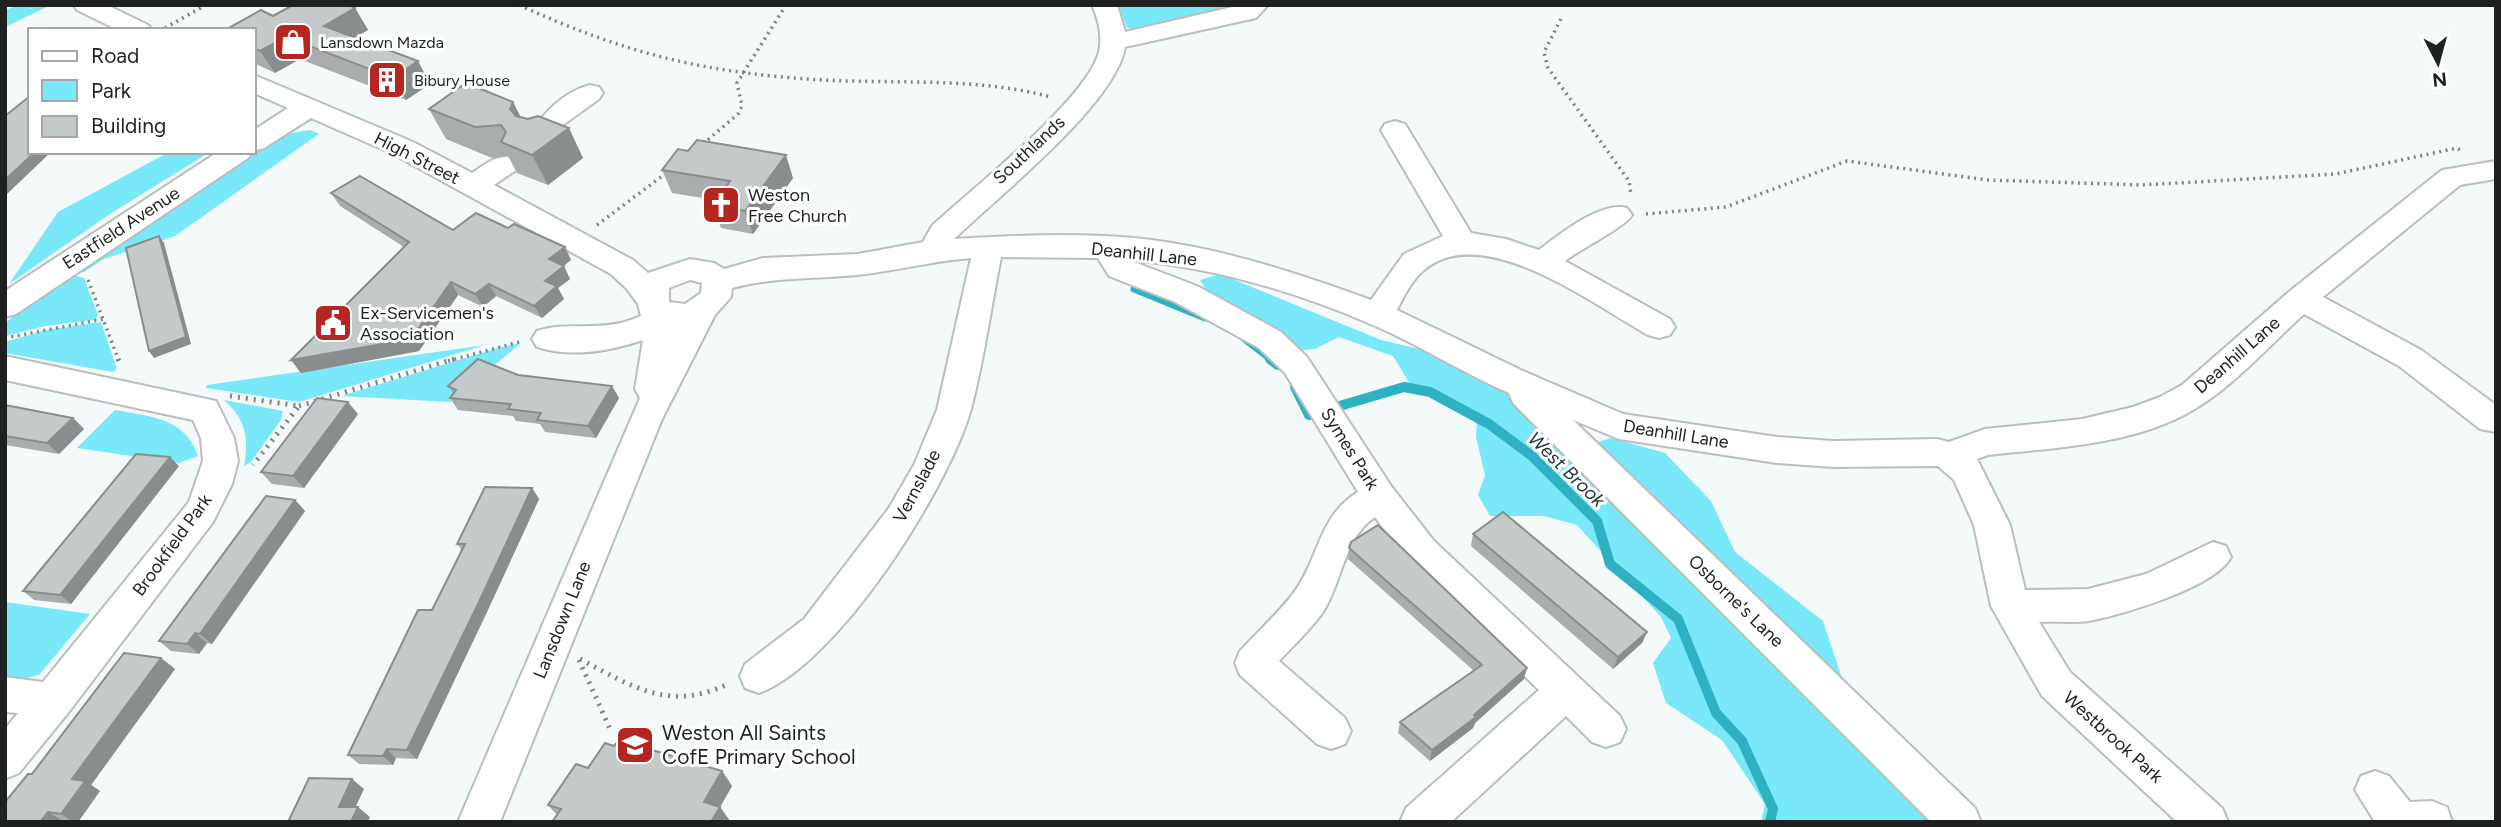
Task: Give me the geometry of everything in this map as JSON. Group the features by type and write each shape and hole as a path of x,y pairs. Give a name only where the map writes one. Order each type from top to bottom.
{"street":[{"path":"86,5 135,28"},
{"path":"1104,5 1113,27 1113,42 1232,17 1247,13 1256,5"},
{"name":"Southlands","path":"939,250 938,241 942,233 1076,106 1104,73 1113,42"},
{"name":"High Street","path":"256,84 403,148 622,267 638,281 653,309"},
{"path":"542,138 552,120 590,93"},
{"path":"256,141 307,108"},
{"path":"1390,140 1462,244"},
{"name":"Eastfield Avenue","path":"5,306 58,268 235,154"},
{"path":"472,186 506,164"},
{"name":"Deanhill Lane","path":"653,309 659,313 680,316 711,295 763,269 858,264 939,250 988,247 1114,248 1170,253 1227,265 1378,314 1511,380 1619,426 1777,450 1833,454 1928,452 1950,456 1985,442 2082,432 2138,419 2172,406 2194,394 2301,299 2452,177 2493,170"},
{"path":"1543,262 1578,236 1617,215"},
{"name":"High Street","path":"575,243 689,269 706,270 711,295"},
{"path":"1378,314 1413,262 1432,251 1462,244 1493,246 1543,262 1628,298 1659,327"},
{"name":"Vernslade","path":"768,671 817,631 902,517 930,468 954,410 988,247"},
{"name":"Symes Park","path":"1114,248 1113,259 1120,269 1186,294 1270,340 1296,365 1379,496 1422,552 1606,729"},
{"path":"548,339 582,341 621,338 653,309 658,282 677,271 689,269"},
{"name":"Lansdown Lane","path":"479,822 646,419 711,295"},
{"path":"2301,299 2410,358 2493,419"},
{"name":"Lansdown Lane","path":"646,419 659,335 653,309"},
{"name":"Brookfield Park","path":"5,368 204,410 219,434 221,456 214,486 201,512 5,760"},
{"name":"Osborne's Lane","path":"1511,380 1960,822"},
{"name":"Westbrook Park","path":"1950,456 1967,471 1992,525 2010,606 2056,684 2207,822"},
{"path":"1331,731 1254,663 1310,600 1339,535 1353,513 1379,496"},
{"path":"2010,606 2088,605 2154,588 2213,557"},
{"path":"1421,822 1566,691"},
{"path":"5,694 54,701"}],"path":[{"path":"165,28 206,5"},
{"path":"519,5 647,55 741,74 853,81 964,83 1041,94 1076,106"},
{"path":"694,151 738,114 742,106 737,83 786,5"},
{"path":"1561,19 1546,46 1544,59 1629,181 1630,201 1617,215"},
{"path":"1617,215 1726,207 1847,161 1988,180 2142,185 2336,174 2457,148 2493,170"},
{"path":"575,243 675,166"},
{"path":"87,276 125,376"},
{"path":"5,338 104,319"},
{"path":"299,406 490,348 548,339"},
{"path":"569,657 579,659 657,698 677,700 698,696 724,686 746,671 768,671"},
{"path":"579,659 610,729"}],"green space":[{"path":"20,5 47,7 5,27 5,10"},
{"path":"1119,5 1241,5 1133,30 1126,27"},
{"path":"310,130 319,134 175,236 104,259 84,272 75,269 249,154 256,154 256,150 278,135"},
{"path":"165,154 207,154 110,214 9,284 58,212"},
{"path":"68,274 84,278 98,315 95,320 45,326 5,336 5,323"},
{"path":"1220,274 1381,340 1423,350 1464,369 1511,396 1572,450 1611,438 1665,453 1711,501 1735,552 1823,621 1846,690 1946,822 1761,822 1765,804 1722,740 1666,703 1653,663 1671,638 1661,617 1577,525 1544,516 1490,516 1478,495 1485,475 1476,437 1477,414 1410,384 1393,356 1339,337 1315,349 1293,351 1211,298 1200,280"},
{"path":"101,322 117,369 113,372 5,353 5,342 46,330"},
{"path":"521,343 450,402 341,396 498,348"},
{"path":"485,345 299,402 206,388 207,385"},
{"path":"224,400 283,411 281,420 251,462 244,466 244,430 237,415"},
{"path":"115,410 153,417 175,426 192,443 198,456 179,463 77,448"},
{"path":"5,602 90,614 39,675 22,679 5,677"}],"building":[{"path":"293,5 349,5 355,8 324,26 418,61 393,78 286,37 260,51 256,49 256,28 229,28 261,10 273,16"},
{"path":"466,83 513,102 510,109 516,116 528,119 538,116 569,128 532,155 501,142 506,132 501,125 475,127 429,109"},
{"path":"28,98 28,154 33,154 5,180 5,116"},
{"path":"697,140 786,155 745,211 712,205 730,181 662,170 678,149 688,151"},
{"path":"360,176 453,230 476,213 508,228 514,224 565,247 549,259 564,266 545,281 557,286 534,306 489,284 475,294 451,282 411,339 291,360 409,242 331,193"},
{"path":"159,236 186,337 149,351 126,248"},
{"path":"478,359 518,375 612,386 588,426 537,420 541,413 508,409 511,404 450,398 456,390 448,386"},
{"path":"317,398 348,402 293,476 261,472"},
{"path":"5,405 73,418 47,443 5,436"},
{"path":"136,454 170,457 60,595 23,591"},
{"path":"485,487 532,488 407,750 387,749 383,756 348,755 418,610 432,610 465,544 457,544"},
{"path":"266,496 295,500 200,634 195,633 187,644 159,641"},
{"path":"1503,512 1647,632 1618,657 1473,534"},
{"path":"1378,525 1527,668 1474,715 1476,717 1432,750 1400,722 1482,665 1349,548 1351,542"},
{"path":"124,653 161,658 72,779 85,781 61,814 48,812 40,822 5,822 5,802 28,774 32,774"},
{"path":"619,740 722,771 704,802 720,807 711,822 552,822 561,809 548,805 576,764 588,768 605,743 614,746"},
{"path":"309,778 352,779 339,807 358,807 351,822 288,822"}],"waterway":[{"path":"1134,289 1205,318"},
{"path":"1242,337 1273,361"},
{"path":"1270,359 1278,365"},
{"name":"West Brook","path":"1295,387 1309,415 1404,387 1430,392 1489,424 1532,456 1597,521 1610,564 1678,619 1716,713 1742,741 1773,809 1770,822"}],"place":[{"name":"Lansdown Mazda","path":"293,42"},
{"name":"Bibury House","path":"387,80"},
{"name":"Weston Free Church","path":"721,205"},
{"name":"Ex-Servicemen's Association","path":"333,323"},
{"name":"Weston All Saints CofE Primary School","path":"635,745"}]}
